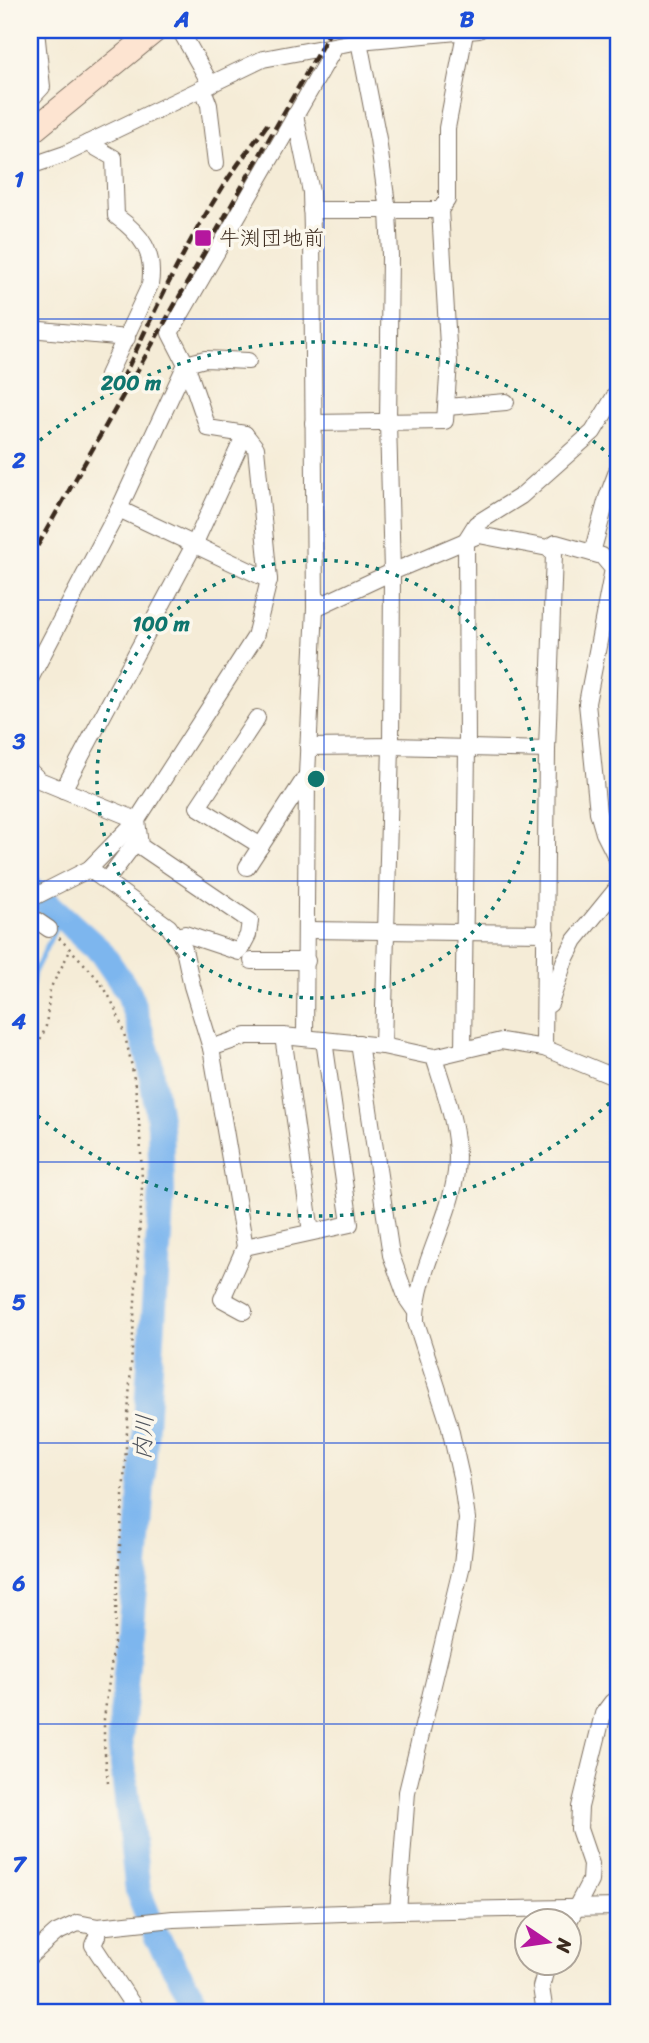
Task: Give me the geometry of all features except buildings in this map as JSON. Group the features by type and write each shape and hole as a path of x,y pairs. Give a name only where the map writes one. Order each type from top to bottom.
{"main road":[{"path":"30,134 156,30"}],"street":[{"path":"30,100 42,86 36,30"},
{"path":"180,30 206,87 216,163"},
{"path":"30,163 33,165 88,143 263,59 359,41 472,31 447,128 447,200 440,210 449,362 445,421 313,423"},
{"path":"359,41 378,139 388,211 390,255 388,422 392,572 391,746 383,1046"},
{"path":"30,899 89,869 137,820 255,638 269,580 256,448 245,434 208,428 186,363 170,333 335,47"},
{"path":"295,115 311,192 312,210 315,608 307,775 308,930 305,1038"},
{"path":"88,143 114,158 116,216 138,233 145,244 152,274 150,285 127,338 108,375"},
{"path":"312,210 440,210"},
{"path":"30,329 127,338"},
{"path":"186,363 205,359 248,361"},
{"path":"30,679 119,509 186,363"},
{"path":"463,1050 467,540 476,524 522,496 593,432 619,389"},
{"path":"447,407 506,402"},
{"path":"63,790 194,545 245,434"},
{"path":"592,553 619,466"},
{"path":"119,509 269,580"},
{"path":"315,608 480,535 548,548 554,554 547,750 544,1048"},
{"path":"548,548 556,543 602,556 613,569 587,703 598,812 604,833 619,863"},
{"path":"257,718 198,807 261,846"},
{"path":"308,747 547,750"},
{"path":"30,771 39,780 137,820"},
{"path":"247,867 307,775"},
{"path":"137,820 140,846 250,921 248,935 239,952 185,934 175,936"},
{"path":"107,880 138,839"},
{"path":"89,869 169,927 184,949 211,1048 245,1247 222,1299 244,1311"},
{"path":"545,1019 564,962 575,940 619,886"},
{"path":"30,916 49,929"},
{"path":"308,930 545,933"},
{"path":"252,961 307,961"},
{"path":"211,1048 246,1036 283,1036 383,1046 434,1057 501,1041 544,1048 619,1079"},
{"path":"283,1036 311,1233"},
{"path":"245,1247 350,1224 324,1040"},
{"path":"359,1043 391,1255 407,1299 416,1312"},
{"path":"398,1911 407,1793 462,1565 467,1519 461,1476 449,1424 416,1322 428,1265 446,1216 457,1171 455,1128 434,1057"},
{"path":"577,1906 590,1881 591,1864 579,1829 580,1807 603,1714 612,1702 619,1699"},
{"path":"582,1908 619,1907"},
{"path":"30,1956 56,1933 78,1923 97,1927 173,1919 512,1909"},
{"path":"97,1927 93,1945 138,2013"},
{"path":"544,1976 541,1987 545,2013"}],"path":[{"path":"63,943 100,983 114,1008 130,1063 141,1152 142,1187 114,1643 104,1720 108,1783"},
{"path":"30,1066 46,1026 50,989 71,951"}],"waterway":[{"name":"内川","path":"30,888 101,952 129,993 149,1058 160,1125 162,1191 137,1555 120,1740 138,1891 157,1938 202,2013"},
{"path":"30,998 34,973 62,915"}],"railway":[{"path":"30,559 331,30"},
{"path":"122,380 192,238 225,184 269,122"}],"place":[{"name":"牛渕団地前","path":"203,238"}]}
